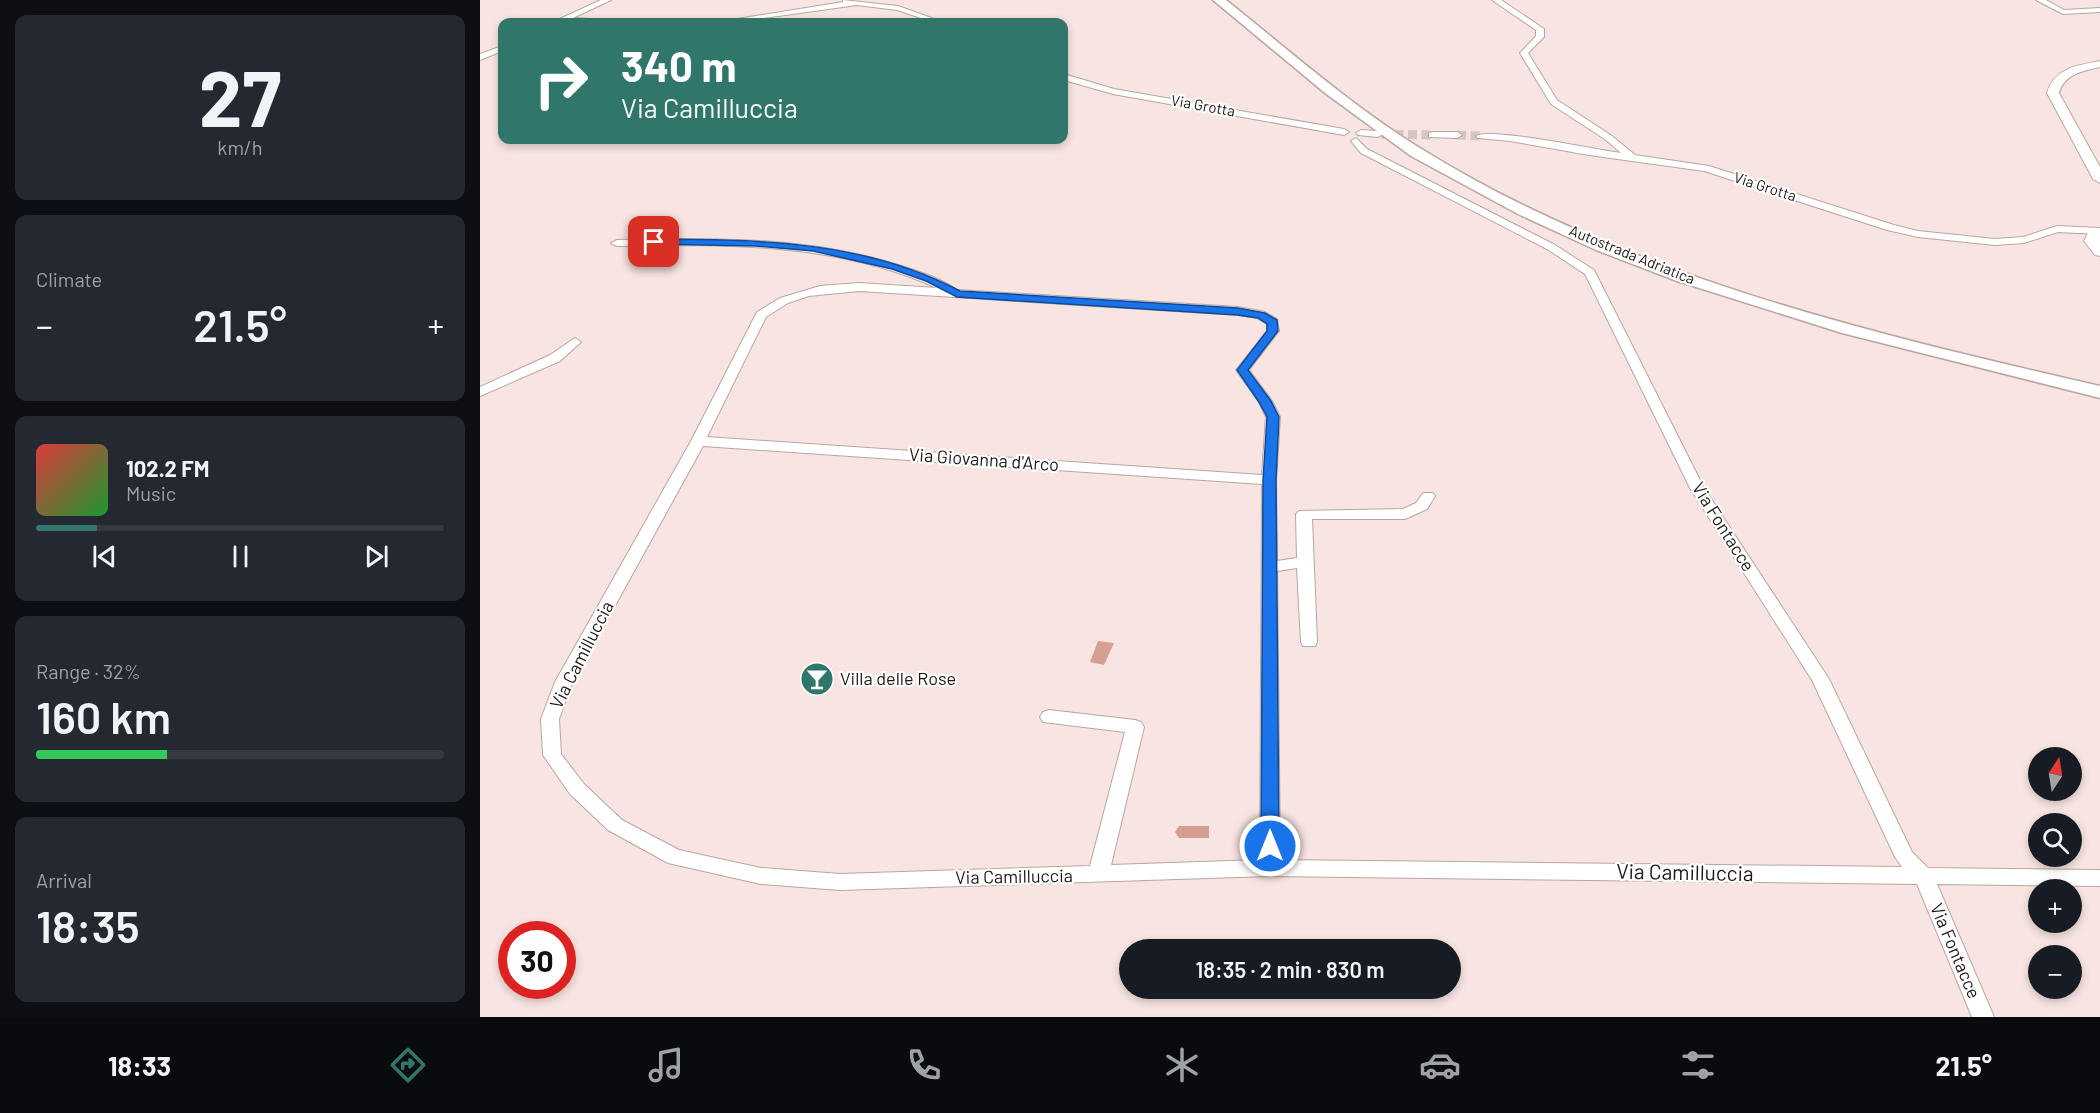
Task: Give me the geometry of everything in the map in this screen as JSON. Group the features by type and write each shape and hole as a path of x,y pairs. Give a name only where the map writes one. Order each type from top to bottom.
{"highway":[{"name":"Autostrada Adriatica","path":"1219,0 1378,126 1446,170 1507,203 1668,273 1808,318 1951,358 2100,392"},
{"name":"Autostrada Adriatica","path":"1232,0 1419,140 1512,196 1678,262 1820,308 1947,344 2100,379"}],"main road":[{"path":"2100,63 2065,74 2054,84 2053,93 2100,179"}],"street":[{"path":"567,18 607,0"},
{"path":"842,0 897,8 927,18"},
{"path":"1496,0 1540,29 1540,37 1524,53 1549,97 1609,138 1631,158"},
{"path":"2040,0 2063,12 2100,10"},
{"path":"750,18 855,3"},
{"path":"480,57 498,50"},
{"name":"Via Grotta","path":"1068,78 1104,89 1344,132"},
{"name":"Via Fontacce","path":"1344,132 1338,134 1338,138 1360,138 1364,151 1551,247 1590,272 1697,488 1820,679 1905,857 1924,877 1983,1017"},
{"path":"1432,135 1457,135"},
{"name":"Via Grotta","path":"1481,136 1510,138 1705,168 1866,220 1918,234 1995,242 2024,240 2045,232 2065,232 2098,239"},
{"name":"Via Camilluccia","path":"616,243 713,242 813,248 895,266 929,279 957,294"},
{"name":"Via Camilluccia","path":"1270,868 1269,480 1273,417 1265,401 1242,370 1273,331 1273,322 1261,315 1238,311 859,287 828,288 778,301 761,315 698,441 564,682 550,718 552,755 577,789 615,825 675,857 761,876 840,882 1270,868 2100,878"},
{"path":"480,392 555,358 575,342"},
{"name":"Via Giovanna d'Arco","path":"698,441 1269,480"},
{"path":"1309,642 1304,514 1405,514 1422,506 1428,496"},
{"path":"1270,567 1305,562"},
{"name":"Via Camilluccia","path":"1049,717 1136,727 1098,875"}],"shaded area":[{"path":"1098,641 1114,643 1104,665 1090,662"},
{"path":"1179,826 1209,826 1209,838 1179,838 1175,832"}],"tunnel":[{"path":"1381,134 1432,135"},
{"path":"1457,135 1481,136"}],"place":[{"name":"Villa delle Rose","path":"817,679"}],"route":[{"path":"654,242 755,243 813,248 895,266 929,279 957,294 1238,311 1261,315 1273,322 1273,331 1242,370 1265,401 1273,417 1269,480 1270,846"}]}
